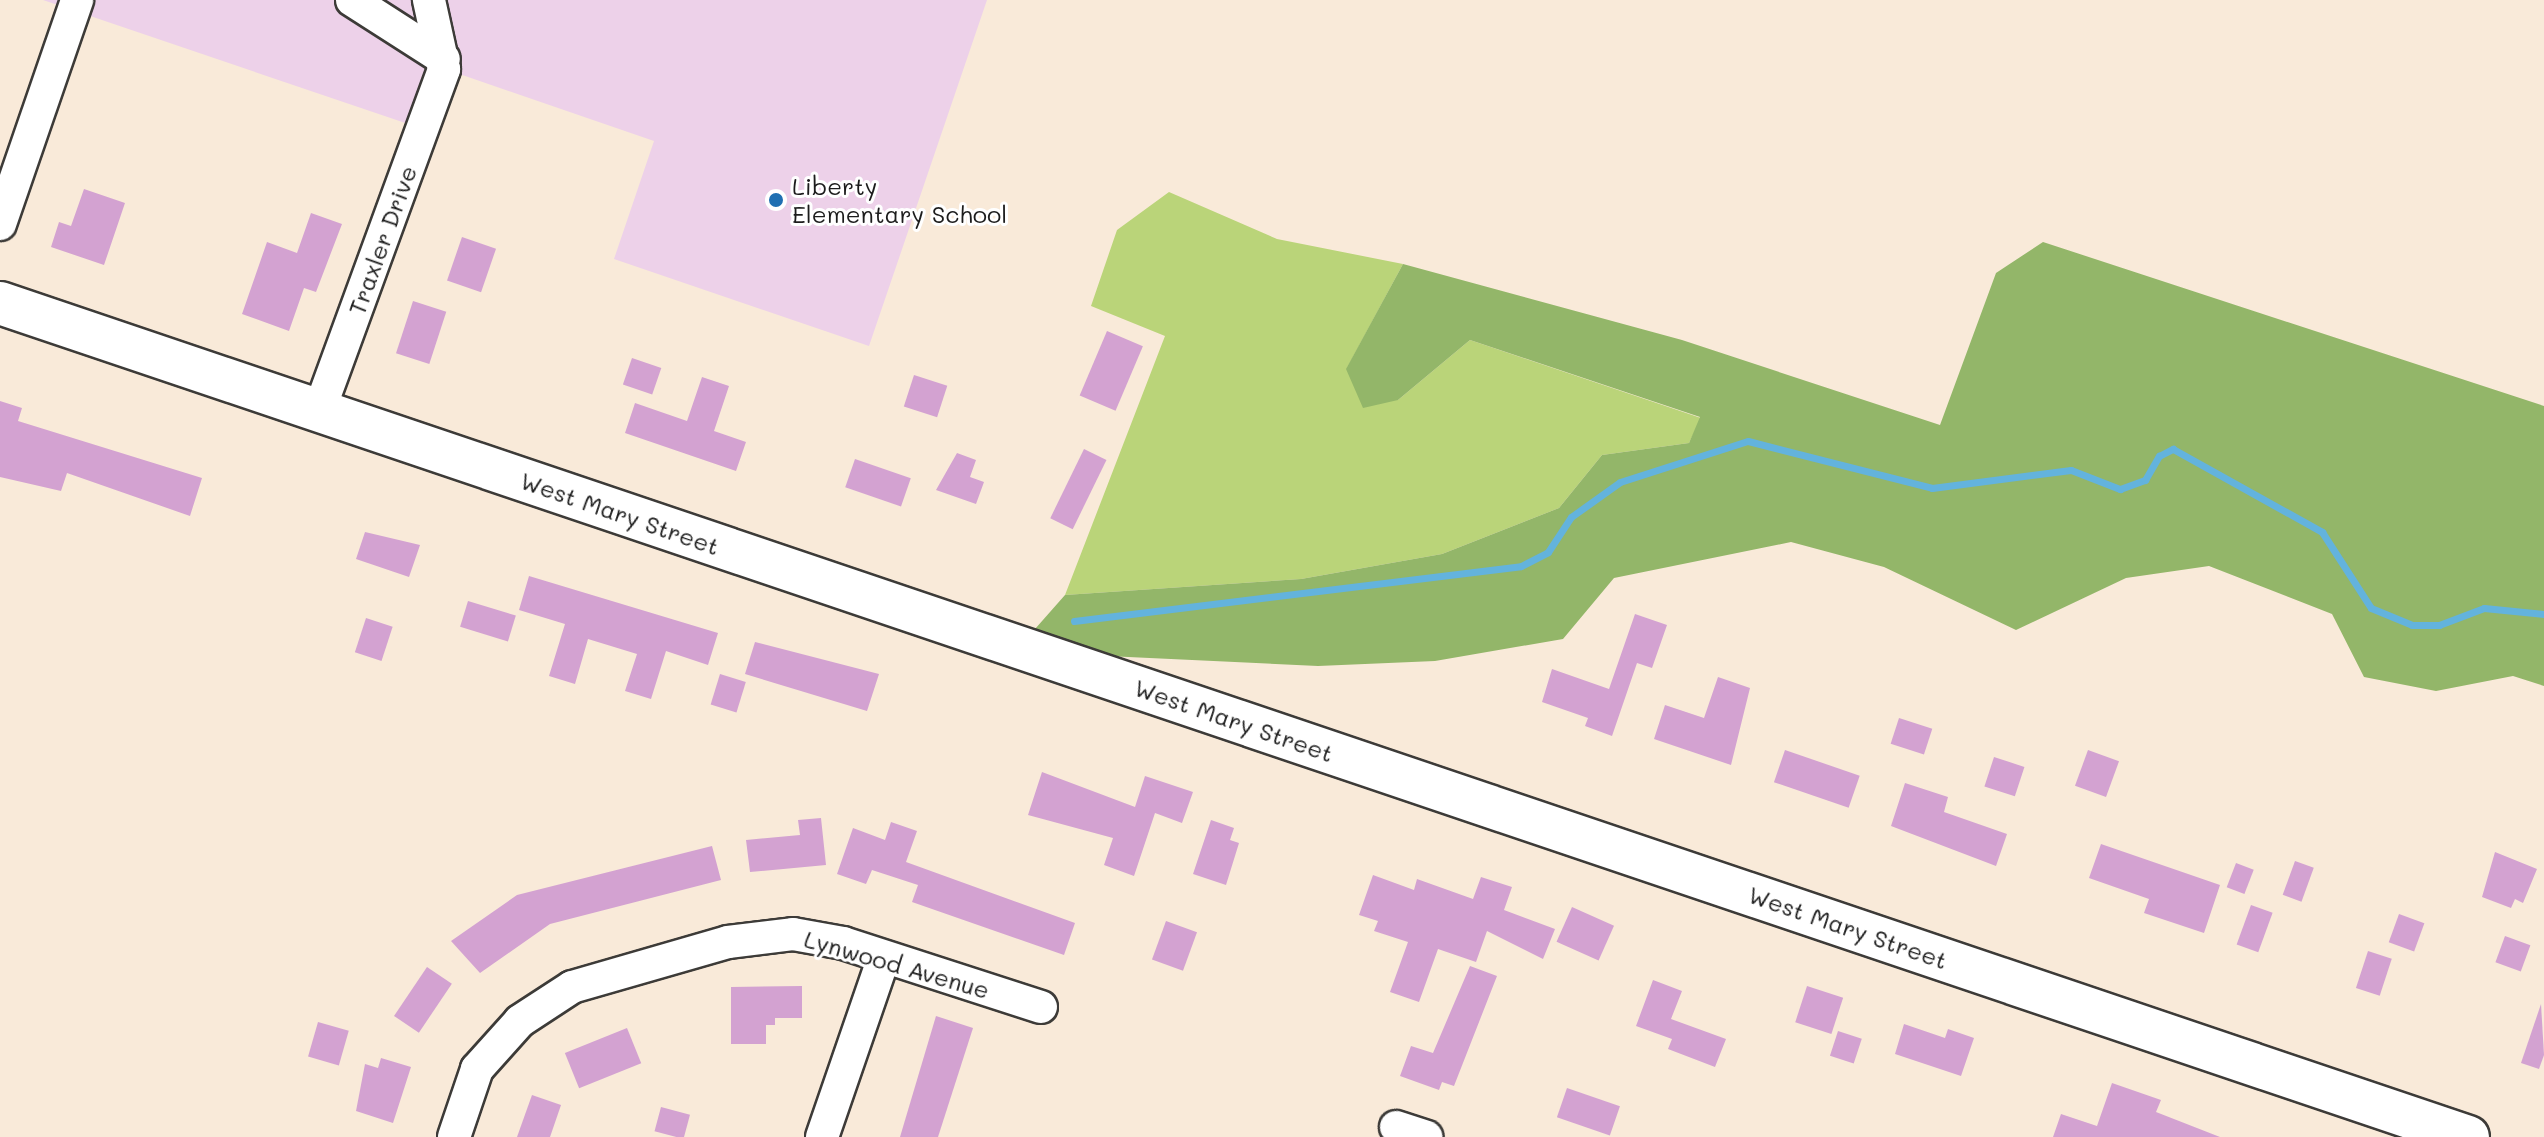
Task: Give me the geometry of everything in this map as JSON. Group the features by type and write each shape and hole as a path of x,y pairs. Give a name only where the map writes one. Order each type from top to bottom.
{"main road":[{"name":"West Mary Street","path":"0,303 2468,1137"}],"street":[{"path":"0,224 77,0"},
{"path":"352,0 444,64"},
{"path":"429,0 444,64"},
{"name":"Traxler Drive","path":"319,411 444,64"},
{"name":"Lynwood Avenue","path":"454,1137 477,1069 520,1021 572,987 728,942 793,934 884,957 1041,1007"},
{"path":"822,1137 884,957"}],"shaded area":[{"name":"Liberty Elementary School","path":"43,0 987,0 869,346 614,259 654,141 445,69 423,129"}],"green space":[{"path":"1169,192 1277,239 1403,264 1347,368 1398,400 1470,340 1701,418 1689,443 1602,455 1559,508 1442,554 1301,579 1065,595 1165,336 1091,306 1117,230"},
{"path":"2043,242 2544,406 2544,686 2513,676 2436,691 2364,677 2332,614 2209,566 2126,578 2016,630 1884,567 1791,542 1614,578 1563,639 1435,661 1318,666 1107,656 1035,629 1065,595 1301,579 1442,554 1559,508 1602,455 1689,443 1700,417 1470,340 1398,400 1363,408 1346,369 1403,264 1682,340 1940,425 1996,273"}],"building":[{"path":"84,189 125,203 104,265 51,247 59,222 71,226"},
{"path":"311,213 342,224 316,292 304,288 289,331 242,314 267,242 297,253"},
{"path":"462,237 496,249 481,292 447,280"},
{"path":"413,301 446,312 429,364 396,353"},
{"path":"1107,331 1143,346 1116,411 1080,395"},
{"path":"632,358 661,368 652,395 623,384"},
{"path":"914,375 947,386 937,417 904,406"},
{"path":"702,377 729,386 714,431 746,442 736,471 625,433 635,403 687,421"},
{"path":"0,401 22,408 18,421 202,478 190,516 67,473 61,491 0,477"},
{"path":"1084,449 1106,460 1073,529 1050,518"},
{"path":"957,453 976,460 970,477 984,482 976,504 936,490"},
{"path":"855,459 911,478 901,507 845,487"},
{"path":"365,532 420,545 409,577 356,559"},
{"path":"529,576 718,633 708,665 666,651 651,699 625,691 637,654 588,639 575,684 549,676 565,624 519,610"},
{"path":"468,601 516,616 508,641 460,627"},
{"path":"1635,614 1667,625 1652,668 1637,663 1612,736 1585,726 1588,718 1542,702 1552,669 1609,689"},
{"path":"366,618 393,627 382,661 355,652"},
{"path":"755,642 879,674 867,711 745,674"},
{"path":"720,674 746,682 736,712 711,705"},
{"path":"1718,677 1750,688 1731,765 1654,739 1665,705 1704,718"},
{"path":"1899,718 1932,729 1924,754 1891,744"},
{"path":"1785,750 1860,776 1849,808 1774,782"},
{"path":"2088,750 2119,761 2106,797 2075,786"},
{"path":"1994,757 2024,767 2015,796 1984,786"},
{"path":"1042,772 1135,807 1145,776 1193,792 1182,823 1155,813 1134,876 1104,865 1113,838 1028,815"},
{"path":"1905,783 1948,797 1944,812 2007,834 1996,866 1891,826"},
{"path":"821,818 826,865 750,872 746,840 800,835 798,820"},
{"path":"1211,820 1234,828 1230,840 1239,843 1226,885 1193,874"},
{"path":"891,822 917,831 906,862 1075,923 1064,955 912,902 918,885 872,870 866,884 837,874 853,828 885,840"},
{"path":"2101,844 2220,885 2204,933 2144,913 2149,899 2089,878"},
{"path":"712,846 721,880 550,924 480,973 451,941 517,895"},
{"path":"2495,852 2537,869 2523,903 2515,899 2511,908 2482,897"},
{"path":"2295,861 2314,868 2301,902 2283,895"},
{"path":"2236,863 2254,870 2244,894 2227,887"},
{"path":"1373,875 1414,890 1417,879 1473,899 1481,877 1512,887 1504,910 1555,929 1543,959 1487,931 1476,962 1438,949 1419,1002 1390,992 1408,942 1374,931 1378,921 1359,915"},
{"path":"2251,905 2273,913 2258,952 2237,944"},
{"path":"1572,907 1614,926 1599,960 1557,942"},
{"path":"2399,914 2424,923 2414,951 2389,942"},
{"path":"1166,921 1197,932 1183,971 1152,960"},
{"path":"2505,936 2530,945 2521,972 2495,962"},
{"path":"2368,951 2392,959 2380,996 2356,988"},
{"path":"1470,966 1497,976 1454,1086 1442,1082 1439,1090 1400,1076 1411,1046 1433,1053"},
{"path":"427,967 452,984 419,1033 394,1016"},
{"path":"1653,980 1682,991 1671,1019 1726,1039 1715,1067 1668,1049 1672,1039 1636,1026"},
{"path":"802,986 802,1018 775,1018 775,1025 766,1025 766,1044 731,1044 731,987"},
{"path":"1807,986 1843,998 1831,1034 1795,1022"},
{"path":"2541,1004 2544,1055 2539,1069 2521,1063"},
{"path":"936,1016 973,1028 938,1137 900,1137"},
{"path":"318,1022 349,1031 339,1065 308,1057"},
{"path":"1904,1024 1945,1038 1948,1029 1974,1038 1961,1076 1895,1054"},
{"path":"627,1028 641,1063 579,1088 565,1053"},
{"path":"1838,1031 1862,1039 1854,1063 1830,1056"},
{"path":"381,1058 411,1067 393,1123 356,1111 365,1064 378,1068"},
{"path":"2112,1083 2161,1100 2156,1112 2220,1137 2053,1137 2061,1114 2097,1126"},
{"path":"1567,1088 1620,1106 1610,1136 1557,1117"},
{"path":"532,1095 561,1105 550,1137 517,1137"},
{"path":"661,1107 690,1115 684,1137 655,1131"}],"waterway":[{"path":"1074,621 1521,566 1548,552 1571,517 1620,482 1748,441 1932,488 2071,470 2120,489 2145,480 2159,456 2173,449 2322,532 2371,608 2412,625 2439,625 2484,608 2544,614"}],"place":[{"name":"Liberty Elementary School","path":"776,200"}]}
